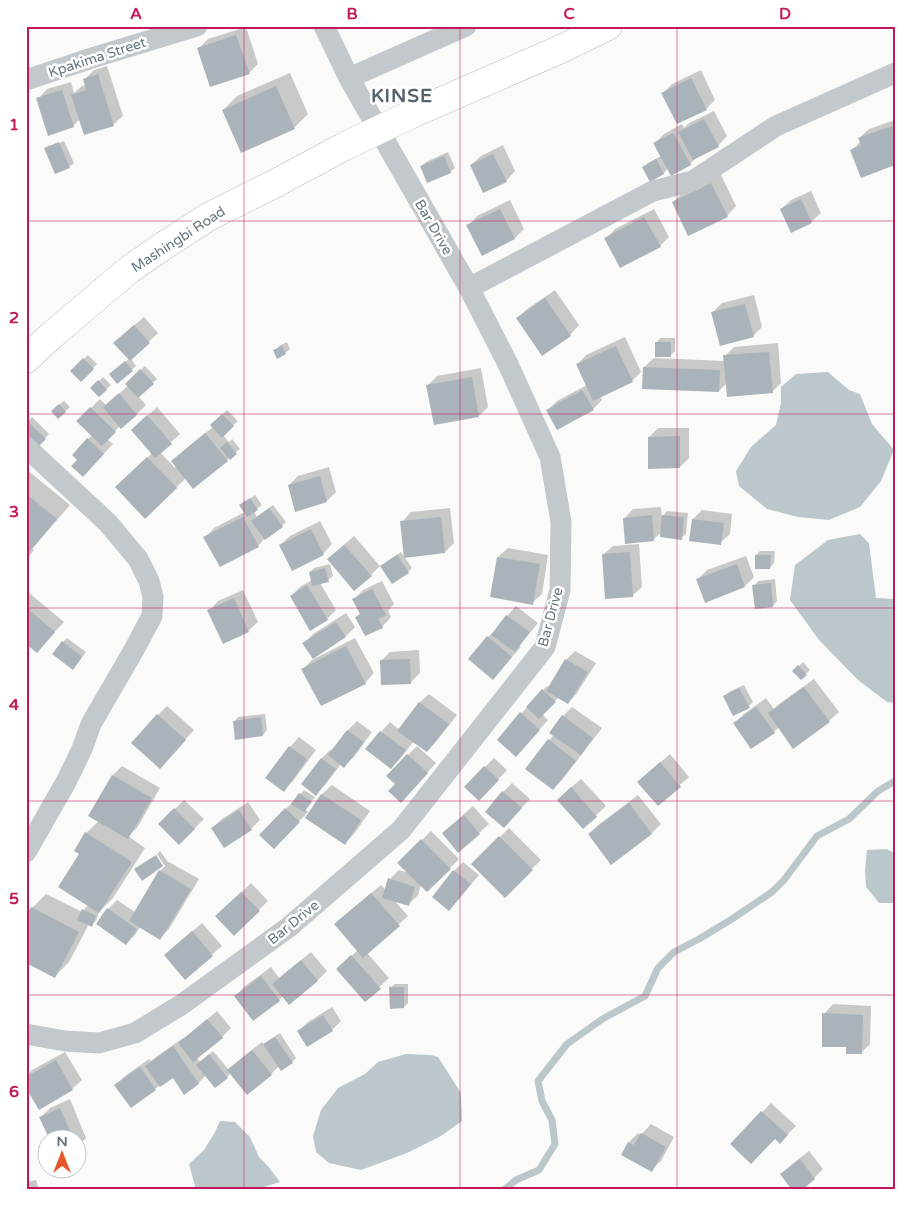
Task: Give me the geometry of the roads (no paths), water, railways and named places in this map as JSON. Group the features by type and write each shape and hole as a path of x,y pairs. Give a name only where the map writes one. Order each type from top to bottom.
{"main road":[{"name":"Mashingbi Road","path":"26,359 130,269 208,217 347,145 414,113 561,49 608,26"}],"street":[{"name":"Kpakima Street","path":"26,80 197,26"},
{"name":"Bar Drive","path":"26,1034 65,1041 99,1043 135,1034 181,1005 289,927 401,830 545,647 560,590 561,522 550,457 508,364 470,288 348,78 324,26"},
{"path":"348,78 466,26"},
{"path":"470,288 654,191 693,181 776,126 895,73"},
{"path":"26,447 108,523 138,559 149,581 153,597 152,616 91,724 82,750 66,782 26,852"}],"waterway":[{"path":"504,1190 516,1180 539,1170 555,1144 552,1120 542,1101 538,1081 567,1044 604,1018 645,996 658,968 674,952 732,919 772,892 784,880 817,836 849,819 878,791 895,781"}],"district":[{"name":"KINSE","path":"402,95"}]}
